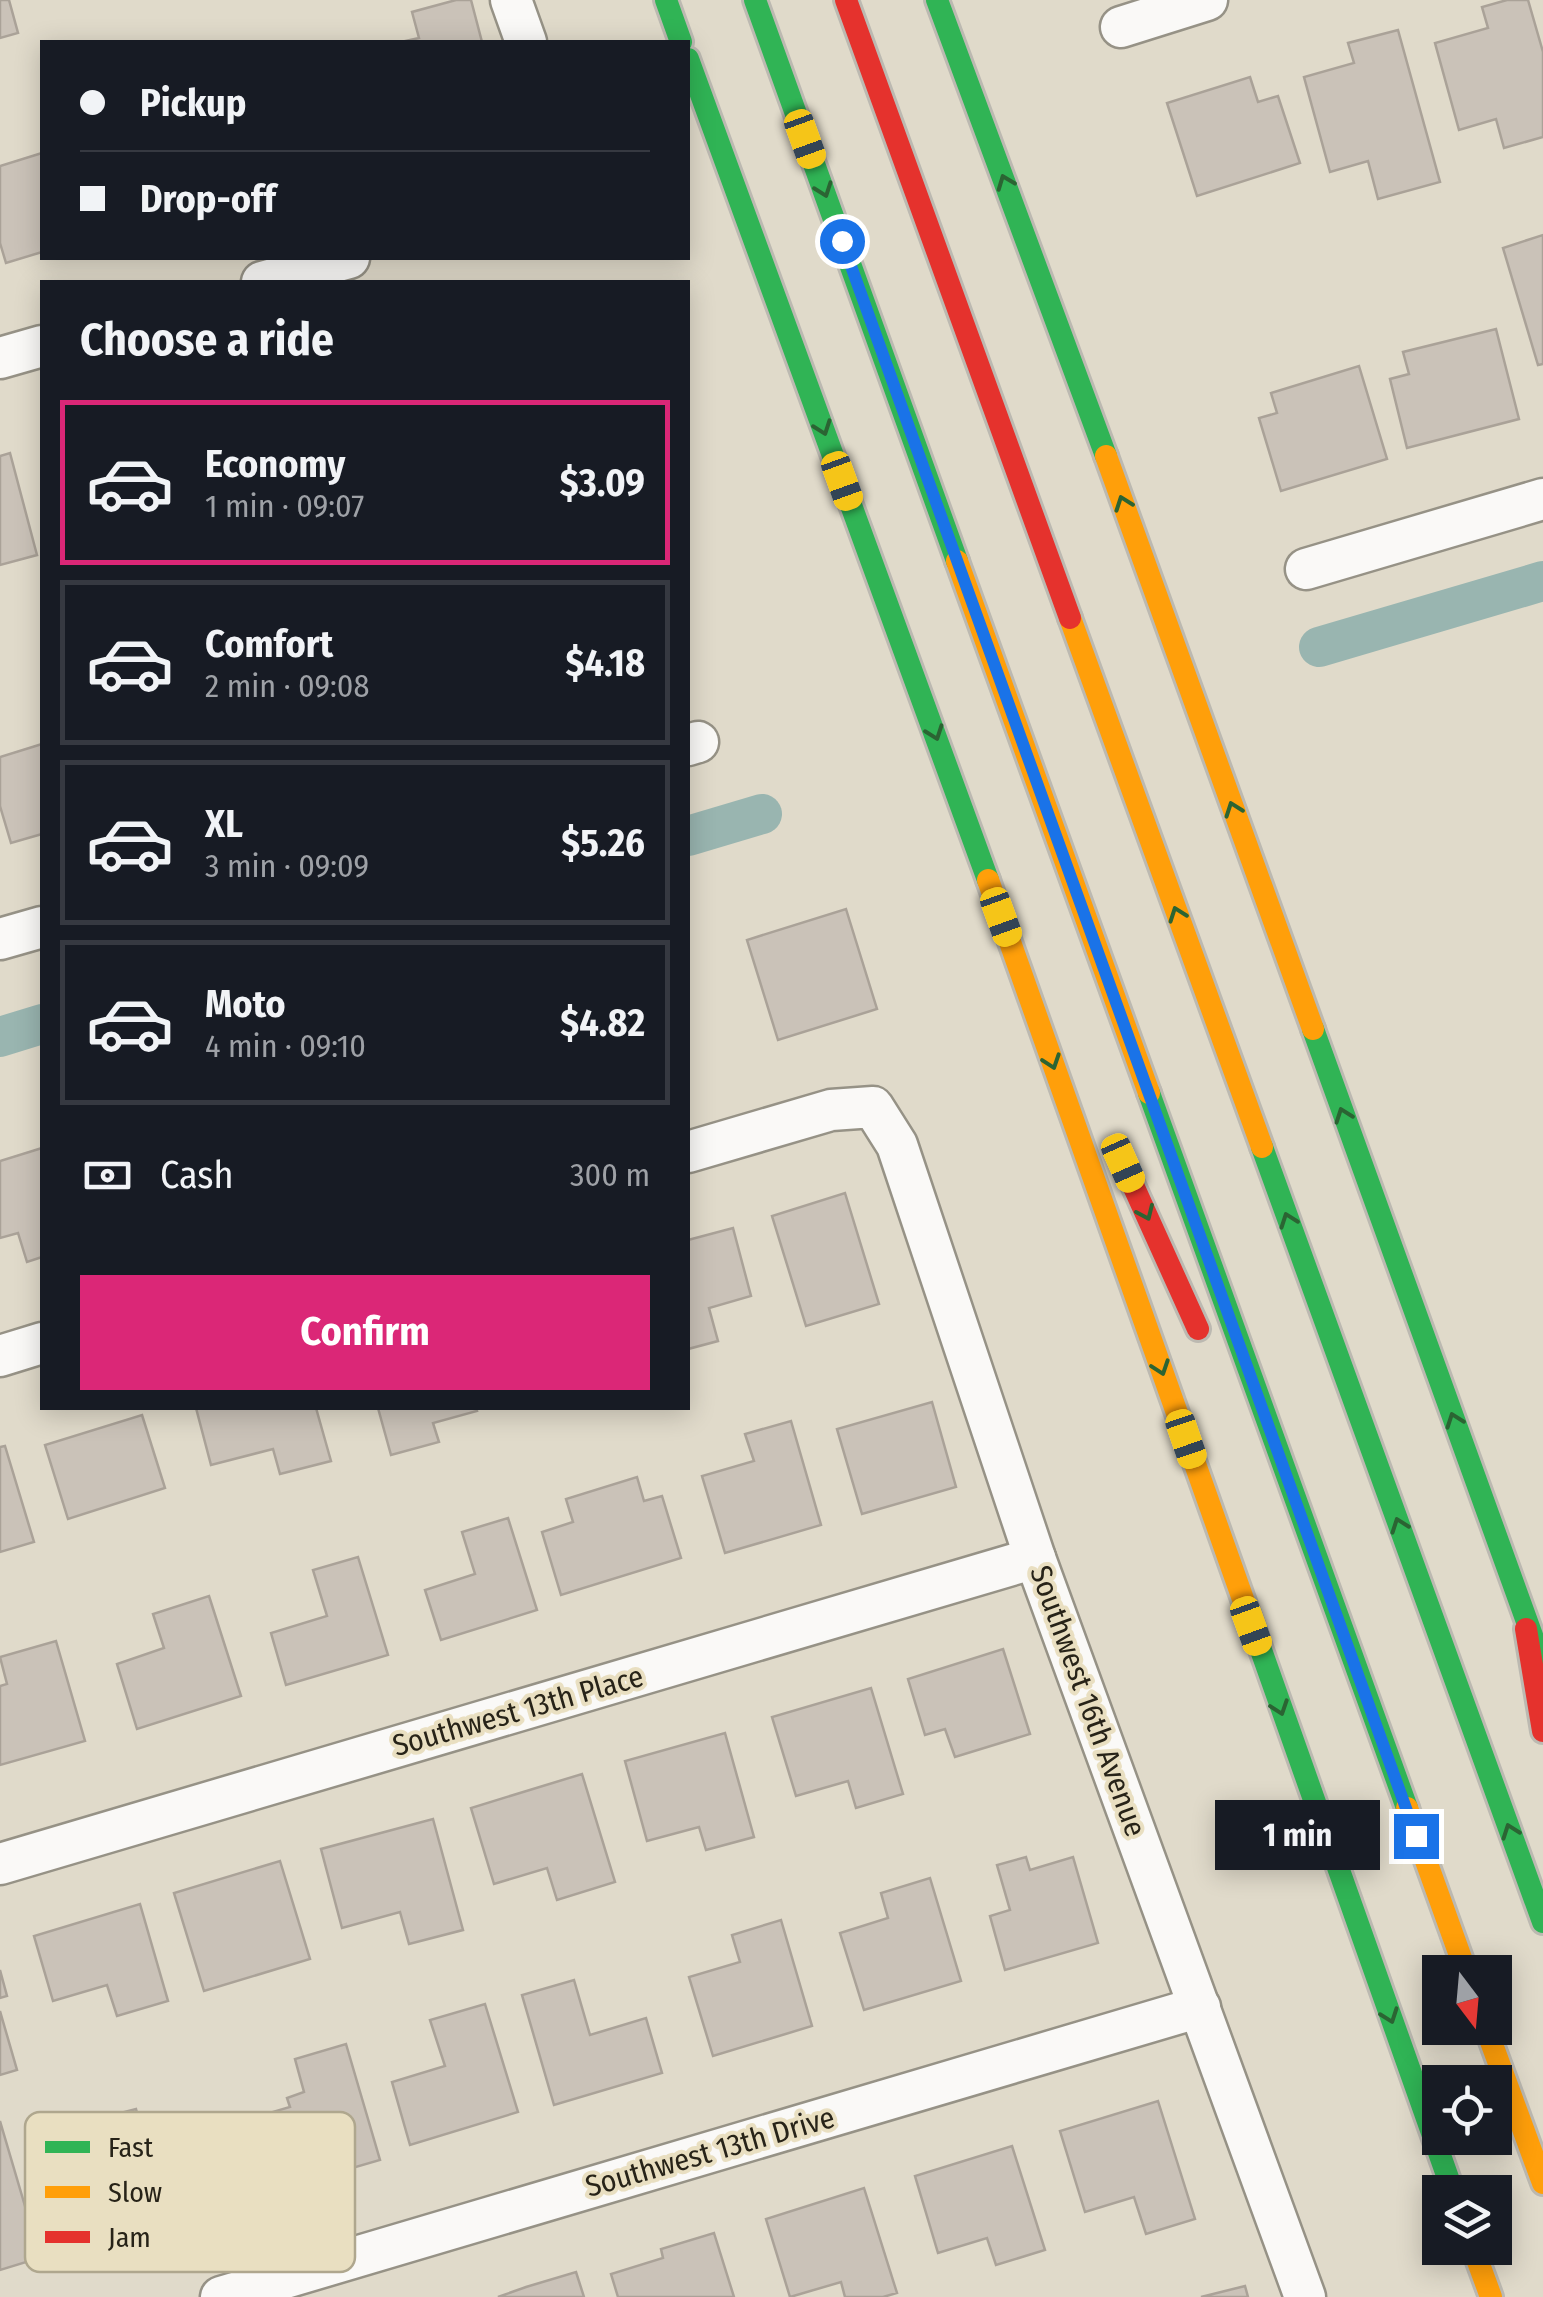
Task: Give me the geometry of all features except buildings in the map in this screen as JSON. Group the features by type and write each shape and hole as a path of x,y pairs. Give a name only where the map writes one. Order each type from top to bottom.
{"highway":[{"path":"666,0 681,40"},
{"path":"754,0 1460,1955"},
{"path":"846,0 1543,1922"},
{"path":"937,0 1543,1666"},
{"path":"690,64 962,805 1447,2175"},
{"path":"962,805 1075,1056"},
{"path":"1107,1128 1204,1342"},
{"path":"1261,1468 1366,1700"},
{"path":"1523,1611 1543,1730"},
{"path":"1492,2045 1543,2184"},
{"path":"1479,2265 1491,2297"}],"street":[{"path":"510,0 525,40"},
{"path":"1121,26 1208,0"},
{"path":"269,280 341,260"},
{"path":"0,358 40,347"},
{"path":"1306,569 1543,499"},
{"path":"0,939 40,928"},
{"name":"Southwest 16th Avenue","path":"690,1151 831,1110 872,1106 896,1145 1036,1558 1305,2297"},
{"path":"0,1356 40,1344"},
{"name":"Southwest 13th Place","path":"0,1864 1036,1558"},
{"name":"Southwest 13th Drive","path":"355,2257 1200,2007"},
{"name":"Southwest 13th Drive","path":"221,2297 305,2272"}],"waterway":[{"path":"1319,647 1543,581"},
{"path":"690,835 762,814"},
{"path":"0,1037 40,1025"}],"traffic: fast":[{"path":"666,0 680,40"},
{"path":"755,0 957,561"},
{"path":"937,0 1106,456"},
{"path":"690,64 988,880"},
{"path":"1313,1029 1543,1666"},
{"path":"1149,1093 1407,1808"},
{"path":"1262,1147 1543,1922"},
{"path":"1255,1633 1447,2175"}],"traffic: slow":[{"path":"1106,456 1313,1029"},
{"path":"957,561 1149,1093"},
{"path":"1070,618 1262,1147"},
{"path":"988,880 1255,1633"},
{"path":"1407,1808 1460,1955"},
{"path":"1492,2045 1543,2183"},
{"path":"1479,2265 1491,2297"}],"traffic: jam":[{"path":"846,0 1070,618"},
{"path":"1118,1152 1198,1329"},
{"path":"1526,1629 1543,1731"}],"route":[{"path":"842,241 1416,1836"}]}
